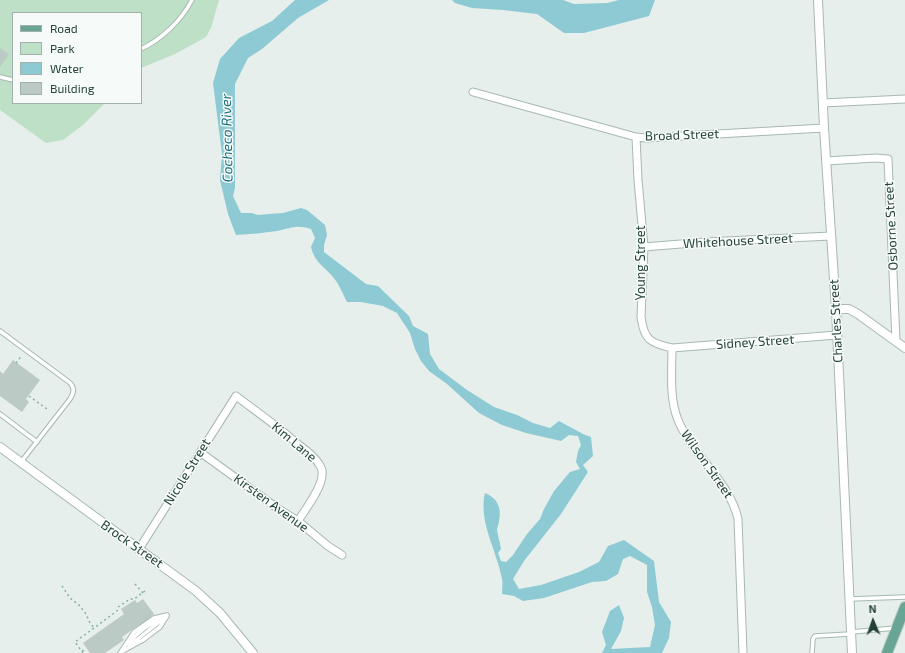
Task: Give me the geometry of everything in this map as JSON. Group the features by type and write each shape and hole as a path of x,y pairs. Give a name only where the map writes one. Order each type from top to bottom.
{"main road":[{"path":"887,653 905,607"}],"street":[{"name":"Charles Street","path":"818,0 824,128 836,309 852,653"},
{"name":"Broad Street","path":"473,92 636,137 646,138 824,128"},
{"path":"823,103 905,99"},
{"name":"Young Street","path":"636,137 644,246 641,291 642,326 645,334 651,341 672,348"},
{"name":"Osborne Street","path":"826,161 876,158 888,159 896,341"},
{"name":"Whitehouse Street","path":"644,246 831,236"},
{"path":"836,309 849,309 858,314 905,348"},
{"name":"Sidney Street","path":"672,348 837,336"},
{"name":"Wilson Street","path":"672,348 672,395 678,420 686,436 728,494 733,502 737,514 743,653"},
{"name":"Nicole Street","path":"139,549 236,396"},
{"name":"Kim Lane","path":"236,396 289,436 313,457 322,469 321,482 318,489 298,521"},
{"name":"Brock Street","path":"0,447 173,573 220,613 253,653"},
{"name":"Kirsten Avenue","path":"200,452 277,508 298,521 328,546 342,555"},
{"path":"852,643 860,653"}],"lane":[{"path":"142,49 152,44 170,29 192,0"},
{"path":"0,77 12,80"},
{"path":"0,331 69,382 73,388 73,395 21,463"},
{"path":"0,414 37,442"},
{"path":"849,599 905,597"},
{"path":"167,615 160,627 154,632 120,653 137,634 167,615"},
{"path":"812,653 813,639 815,636 897,628"}],"path":[{"path":"16,363 23,354"},
{"path":"29,396 47,409"},
{"path":"135,584 143,592"},
{"path":"62,586 70,598 79,604 94,628"},
{"path":"86,649 83,652 75,642 117,611 118,607 130,599 134,599 145,591"}],"green space":[{"path":"0,0 219,0 211,28 206,37 175,54 142,68 142,12 12,12 12,104 104,104 83,125 63,140 46,143 0,110"}],"water":[{"name":"Cocheco River","path":"295,0 329,0 298,18 262,49 248,58 235,84 235,188 233,196 241,213 252,213 258,215 283,213 301,208 307,210 325,225 327,235 324,245 324,252 366,284 378,286 409,316 413,326 428,334 430,354 439,369 467,390 494,407 517,415 533,423 550,428 559,421 591,437 593,456 583,465 588,472 561,514 524,561 513,579 519,589 541,585 579,572 599,562 608,546 624,540 654,561 659,602 671,622 669,638 662,653 602,653 606,645 602,632 610,611 619,605 624,618 621,631 611,649 650,647 655,625 652,607 647,592 647,565 630,556 623,559 618,574 606,581 592,582 544,598 523,601 514,596 502,594 500,568 489,536 484,514 485,493 495,500 499,507 500,516 497,530 501,549 498,553 501,561 506,562 540,519 554,491 570,472 580,469 576,462 581,445 578,436 569,435 561,441 526,433 502,425 479,413 447,384 429,371 421,361 410,333 397,313 383,306 361,302 347,302 335,280 315,257 311,247 315,238 311,229 298,227 272,232 236,235 228,214 220,180 222,154 213,83 220,59 239,38 272,21"},
{"path":"452,0 563,0 574,4 607,3 619,0 655,0 649,16 584,33 564,33 537,14 472,8 455,3"}],"building":[{"path":"0,48 9,54 0,67"},
{"path":"13,360 40,380 26,399 29,402 22,412 0,396 0,371 3,374"},
{"path":"143,599 154,614 151,617 159,629 148,637 139,625 122,637 124,640 105,653 90,653 83,643 124,614 121,609 135,600 137,603"}]}
